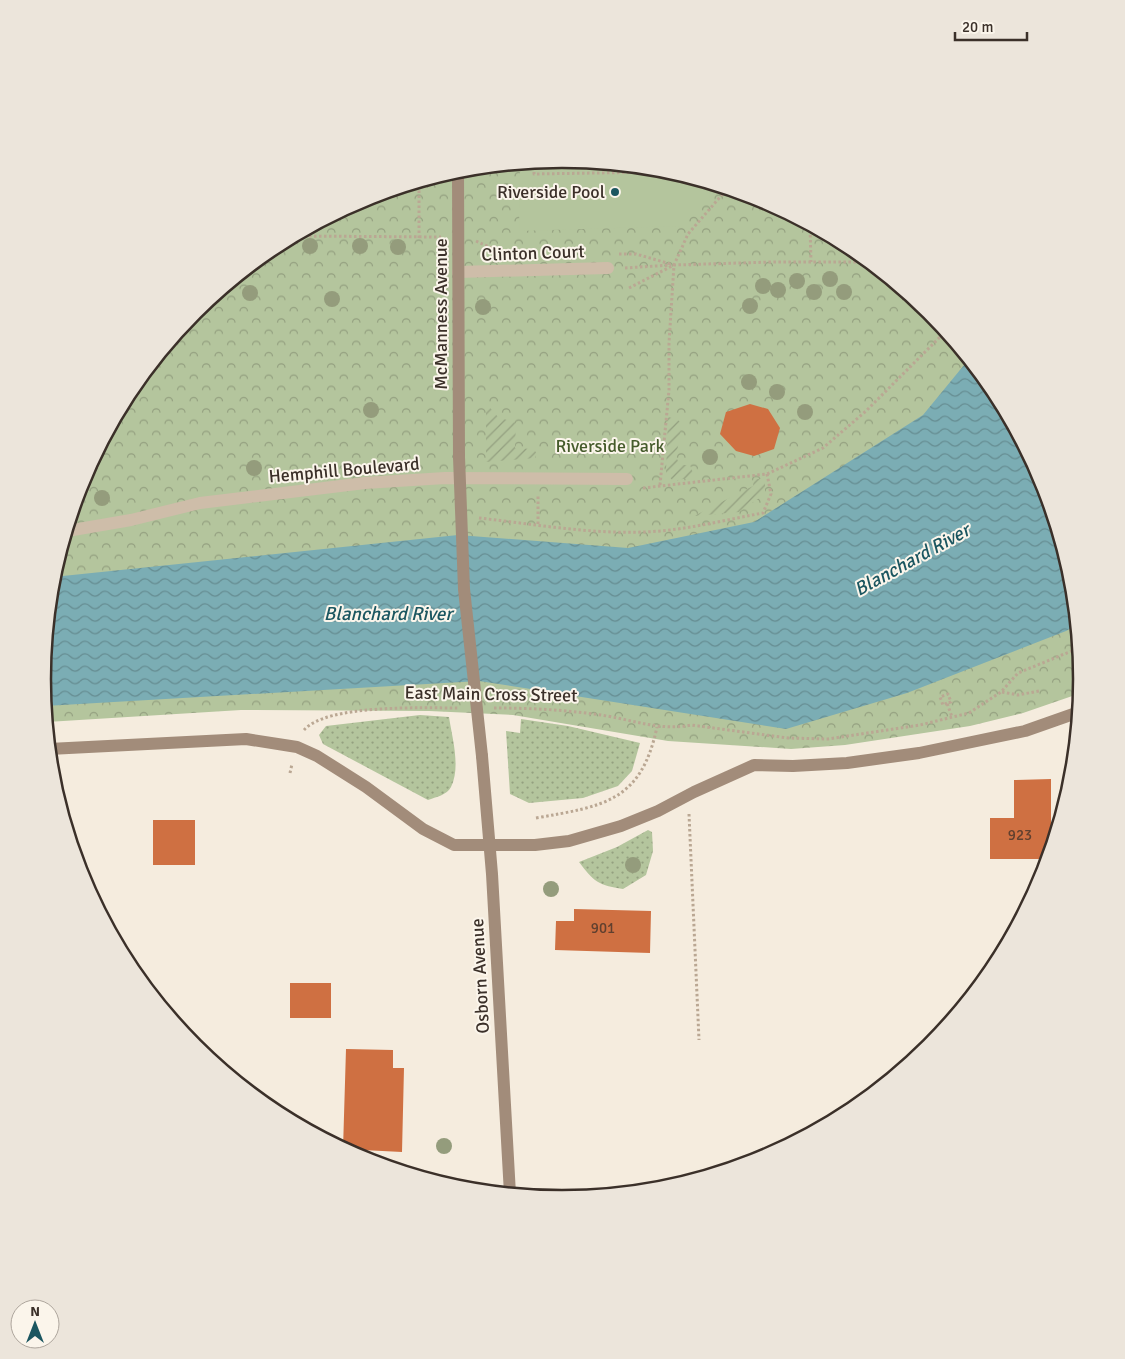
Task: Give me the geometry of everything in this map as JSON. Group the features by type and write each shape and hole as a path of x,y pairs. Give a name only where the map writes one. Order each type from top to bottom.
{"main road":[{"name":"McManness Avenue","path":"458,179 459,457 464,590 482,756"},
{"path":"56,749 246,739 297,747 317,756 438,838 454,844 535,845 589,836 658,811 754,765 793,766 847,763 919,753 1025,731 1073,714"},
{"name":"Osborn Avenue","path":"482,756 510,1188"}],"street":[{"name":"Clinton Court","path":"458,272 608,268"},
{"name":"Hemphill Boulevard","path":"74,530 131,520 200,504 307,490 445,478 627,480"}],"path":[{"path":"534,169 534,174 625,173"},
{"path":"418,238 419,189"},
{"path":"660,486 669,390 669,343 674,265 688,234 723,194"},
{"path":"810,233 811,262"},
{"path":"308,236 471,237 482,244"},
{"path":"608,268 858,262"},
{"path":"629,288 674,265"},
{"path":"627,480 630,489 633,490 767,474 823,448 866,411 941,336"},
{"path":"470,517 594,531 644,532 763,513 771,494 767,474"},
{"path":"538,478 538,524"},
{"name":"East Main Cross Street","path":"491,708 571,711 657,727 676,728 691,725 788,738 828,739 920,725 969,713 1001,692 1018,673 1073,650"},
{"path":"1001,692 1018,695 1040,691"},
{"path":"947,703 952,717"},
{"name":"East Main Cross Street","path":"290,773 301,733 308,726 330,716 403,709 462,708"},
{"path":"536,818 591,808 622,794 638,777 652,753 657,727"},
{"path":"685,797 690,819 699,1040"}],"green space":[{"name":"Riverside Park","path":"529,169 596,169 629,173 662,178 727,195 789,221 818,237 847,254 900,295 947,342 968,368 988,395 1021,453 1047,515 1056,547 1064,580 1073,646 1074,696 1023,713 970,726 845,745 791,749 668,741 513,715 429,711 241,710 53,722 52,646 61,580 78,515 104,453 137,395 178,342 225,295 278,254 336,221 398,195 463,178"},
{"name":"Riverside Pool","path":"596,169 662,178 710,190 709,200 681,226 519,231 520,170"},
{"path":"486,403 498,417 516,423 515,448 532,449 536,452 535,458 486,462"},
{"path":"668,417 677,419 682,424 676,457 680,465 690,465 693,473 688,478 673,481 666,473"},
{"path":"754,479 763,479 765,494 739,512 694,516 753,486"},
{"path":"420,715 449,717 456,761 454,779 449,790 438,797 428,800 323,744 319,735 326,726"},
{"path":"521,719 568,726 640,743 632,771 618,786 583,798 529,803 510,794 506,731 520,733"},
{"path":"648,830 652,832 653,851 646,875 623,889 597,882 579,862 617,847"}],"water":[{"name":"Blanchard River","path":"965,364 988,395 1005,424 1035,484 1047,515 1056,547 1064,580 1071,628 907,693 786,729 479,681 52,706 52,646 62,576 458,535 628,548 754,522 923,415"}],"building":[{"path":"750,404 768,409 780,428 774,449 754,456 736,451 720,434 726,412"},
{"path":"1051,779 1051,830 1041,859 990,859 990,818 1014,818 1014,780"},
{"path":"153,820 195,820 195,865 153,865"},
{"path":"574,909 651,911 650,953 555,950 556,921 574,921"},
{"path":"290,983 331,983 331,1018 290,1018"},
{"path":"346,1049 393,1050 393,1068 404,1068 402,1152 363,1150 343,1141"}],"place":[{"name":"Riverside Pool","path":"615,192"}]}
